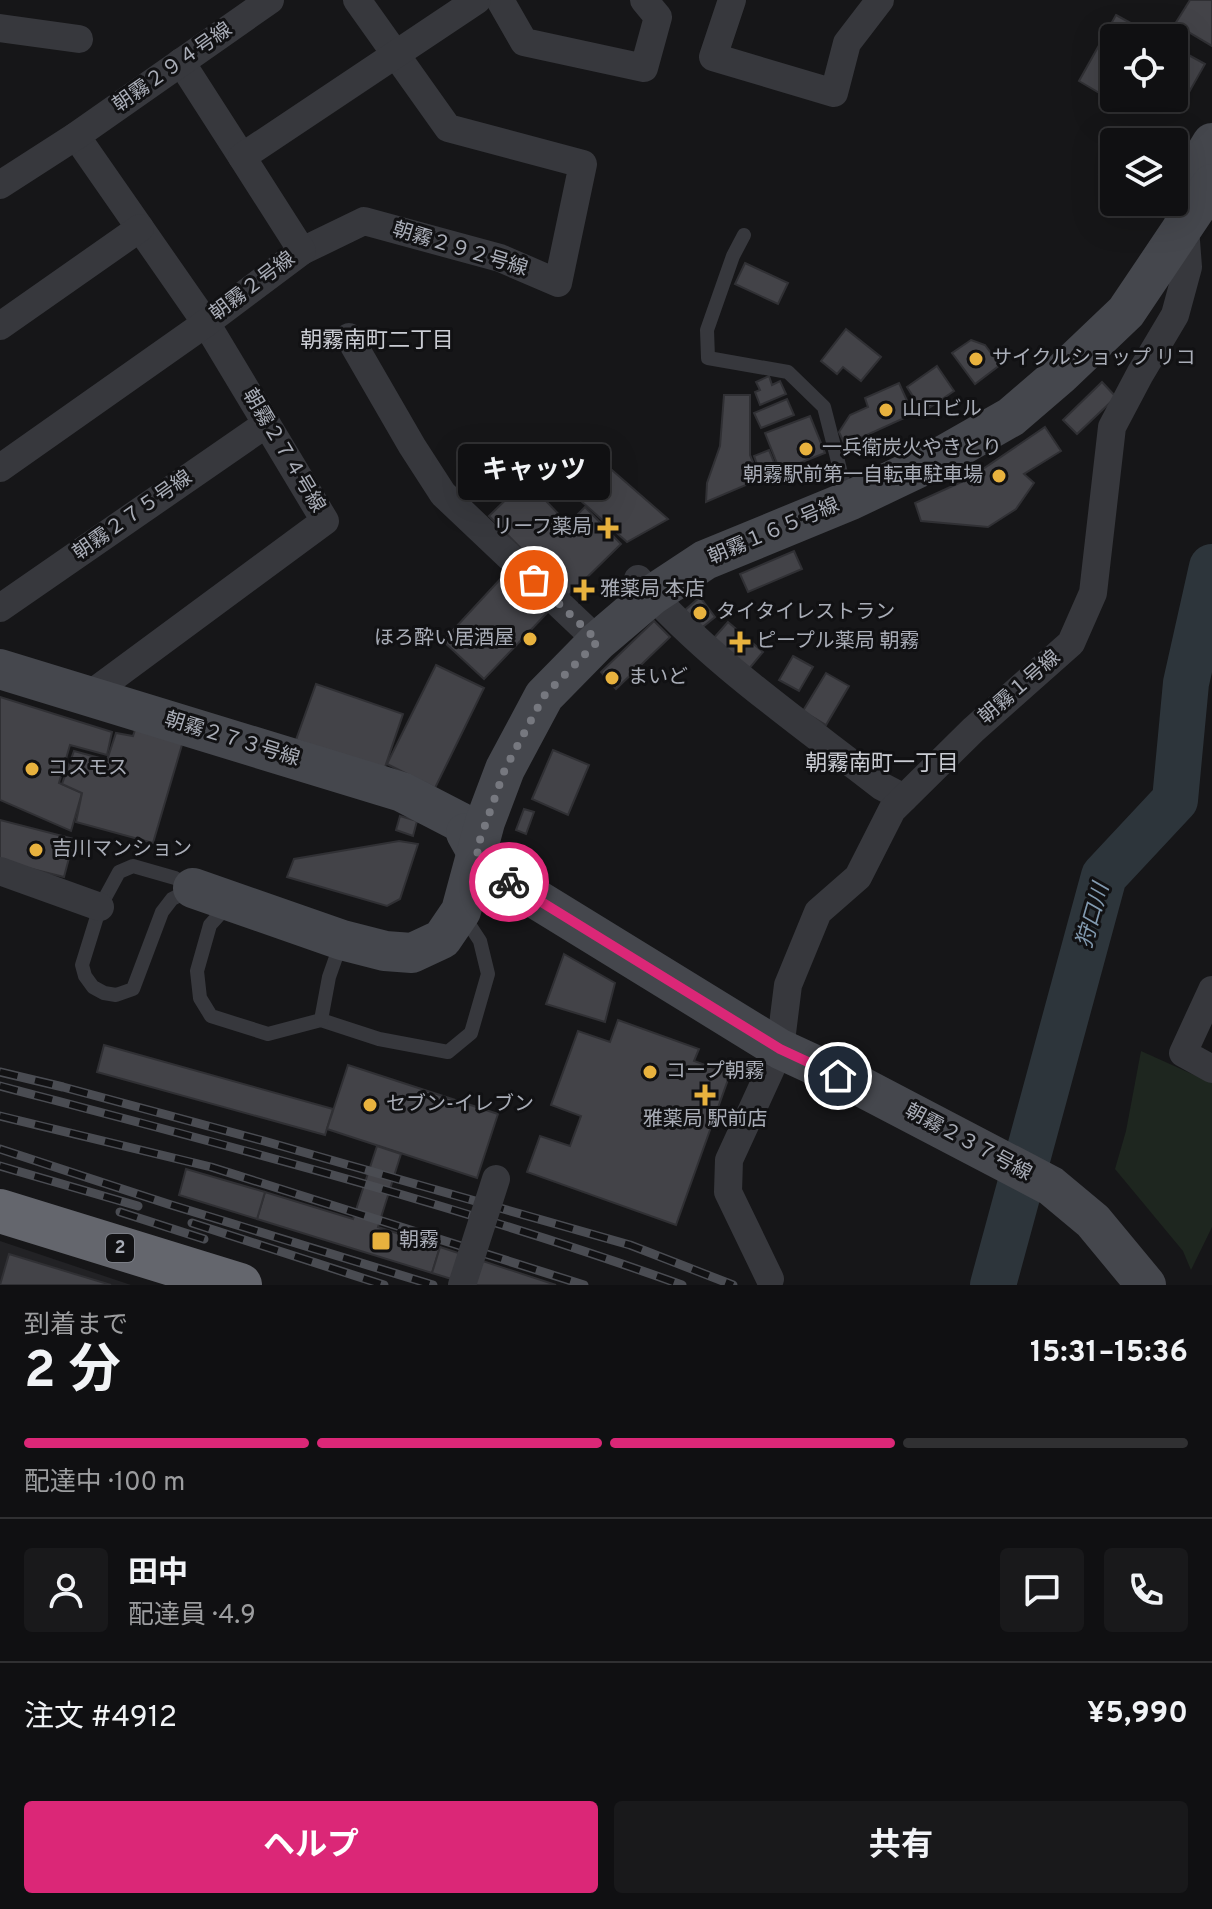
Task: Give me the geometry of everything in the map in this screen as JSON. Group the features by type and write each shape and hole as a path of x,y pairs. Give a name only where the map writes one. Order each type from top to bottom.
{"highway":[{"name":"2","path":"0,1211 240,1285"}],"street":[{"name":"朝霧２９４号線","path":"76,136 270,0"},
{"path":"357,0 395,52"},
{"path":"242,157 477,0"},
{"path":"500,0 524,42 644,68 658,17 644,0"},
{"path":"732,0 713,57 834,93 847,43 880,0"},
{"path":"0,28 79,39"},
{"name":"朝霧２９２号線","path":"302,251 364,221 500,258 558,283 583,164 448,128 395,52"},
{"name":"朝霧２号線","path":"0,468 206,323 302,251 181,62"},
{"path":"0,185 76,136"},
{"name":"朝霧２７４号線","path":"76,136 206,323 325,521 88,696"},
{"name":"朝霧１６５号線","path":"193,888 342,940 385,951 412,953 442,939 461,911 468,837 544,696 588,632 645,587 847,490 1018,383 1112,298 1212,143"},
{"name":"朝霧１６５号線","path":"847,490 939,458 1011,417 1126,312 1212,184"},
{"path":"0,326 140,228"},
{"name":"朝霧１号線","path":"770,1279 728,1192 729,1160 780,1049 788,985 818,912 858,877 892,810 973,730 1071,643 1093,593 1112,427 1175,315 1188,267 1185,228"},
{"path":"349,337 443,494 588,632"},
{"name":"朝霧２７５号線","path":"0,608 266,424"},
{"path":"645,587 752,685 881,786 904,798"},
{"name":"朝霧２７３号線","path":"0,669 402,792 468,837"},
{"name":"朝霧２３７号線","path":"468,837 510,883 780,1049 858,1085 1051,1186 1093,1221 1146,1285"},
{"path":"0,871 100,907"},
{"path":"1212,990 1183,1053 1212,1069"},
{"path":"462,1285 496,1179"}],"lane":[{"path":"744,235 733,256 707,330 708,358 788,372 824,407 847,490"},
{"path":"133,866 175,878 193,888 172,899 162,912 133,989 116,995 93,987 82,965 100,907 119,872 133,866"},
{"path":"232,901 210,925 197,971 200,998 211,1016 268,1034 321,1020 379,1039 448,1052 471,1033 488,974 480,941 461,911"},
{"path":"321,1020 329,977 342,940"}],"shaded area":[{"path":"1141,1051 1212,1083 1212,1227 1191,1270 1183,1251 1115,1169 1126,1131"},
{"path":"0,1241 131,1285 0,1285"}],"building":[{"path":"1190,0 1212,0 1212,46 1188,32 1188,24 1175,24"},
{"path":"1116,15 1132,24 1111,24"},
{"path":"1100,44 1100,93 1079,81"},
{"path":"1188,55 1205,64 1188,94"},
{"path":"745,263 788,283 778,304 735,284"},
{"path":"846,329 881,357 861,381 843,367 837,374 821,361"},
{"name":"サイクルショップ リコ","path":"971,340 985,345 1000,365 975,384 952,353"},
{"path":"937,366 954,391 923,412 907,387"},
{"path":"769,376 772,385 780,381 786,394 760,405 755,392 760,390 756,382"},
{"path":"1102,382 1116,397 1077,434 1063,420"},
{"name":"山口ビル","path":"899,383 913,414 845,445 839,432 850,415 868,407 865,398"},
{"path":"724,395 750,395 750,455 760,479 706,502 707,483 720,446"},
{"path":"787,399 794,415 761,428 754,413"},
{"path":"810,416 825,453 780,471 765,433"},
{"name":"朝霧駅前第一自転車駐車場","path":"1045,427 1061,451 1024,474 1034,483 1016,509 988,527 921,521 915,503 968,479"},
{"path":"581,443 668,519 627,542 552,475"},
{"path":"769,450 778,472 762,478 754,456"},
{"path":"526,480 568,524 585,507 621,544 568,596 489,516"},
{"path":"794,551 802,569 748,592 740,574"},
{"path":"505,574 547,613 484,679 443,641"},
{"path":"700,597 715,617 699,630 684,611"},
{"path":"654,621 670,637 616,689 601,672"},
{"path":"728,622 763,652 748,670 713,639"},
{"path":"793,656 813,667 799,691 779,680"},
{"path":"436,665 484,688 435,788 387,764"},
{"path":"826,673 849,686 826,725 803,711"},
{"path":"316,684 403,714 384,770 296,740"},
{"name":"コスモス","path":"0,697 112,732 107,755 70,745 59,783 82,793 71,831 0,800"},
{"path":"137,724 184,738 153,843 76,822 82,793 62,784 74,751 107,760 116,733 133,736"},
{"path":"553,750 589,765 568,815 532,799"},
{"path":"524,809 534,812 526,834 516,830"},
{"path":"400,816 417,821 413,836 396,830"},
{"name":"吉川マンション","path":"0,820 74,839 64,877 0,861"},
{"path":"399,841 418,844 400,899 387,906 287,877 294,859"},
{"path":"564,954 615,983 605,1022 546,1004"},
{"path":"618,1020 699,1049 694,1061 730,1074 676,1225 527,1172 540,1136 570,1146 581,1116 551,1105 578,1031 610,1042"},
{"path":"104,1045 333,1109 325,1135 97,1072"},
{"path":"348,1065 498,1114 477,1178 327,1129"},
{"path":"377,1146 401,1154 378,1227 440,1247 432,1273 257,1219 265,1192 353,1219"},
{"path":"186,1169 265,1192 257,1219 179,1195"},
{"path":"440,1247 556,1285 471,1285 432,1273"},
{"path":"9,1254 111,1285 0,1285"}],"waterway":[{"name":"狩口川","path":"993,1285 1104,876 1175,800 1186,683 1212,567"}],"railway":[{"path":"0,1072 264,1141 630,1245 733,1285"},
{"path":"0,1086 429,1203 682,1285"},
{"path":"0,1116 211,1167 584,1285"},
{"path":"0,1149 433,1285"},
{"path":"0,1166 138,1206"},
{"path":"120,1212 204,1239"},
{"path":"192,1223 384,1285"}],"way so far":[{"path":"509,882 476,851 485,822 505,769 544,696 598,641 534,580"}],"place":[{"name":"サイクルショップ リコ","path":"976,359"},
{"name":"山口ビル","path":"886,410"},
{"name":"一兵衛炭火やきとり","path":"806,449"},
{"name":"朝霧駅前第一自転車駐車場","path":"999,476"},
{"name":"リーフ薬局","path":"608,528"},
{"name":"キャッツ","path":"534,580"},
{"name":"雅薬局 本店","path":"584,590"},
{"name":"タイタイレストラン","path":"700,613"},
{"name":"ほろ酔い居酒屋","path":"530,639"},
{"name":"ピープル薬局 朝霧","path":"740,642"},
{"name":"まいど","path":"612,678"},
{"name":"コスモス","path":"32,769"},
{"name":"吉川マンション","path":"36,850"},
{"name":"コープ朝霧","path":"650,1072"},
{"name":"雅薬局 駅前店","path":"705,1095"},
{"name":"セブン-イレブン","path":"370,1105"},
{"name":"朝霧","path":"381,1241"}],"district":[{"name":"朝霧南町二丁目","path":"377,341"},
{"name":"朝霧南町一丁目","path":"882,764"}],"route":[{"path":"509,882 780,1049 838,1076"}]}
